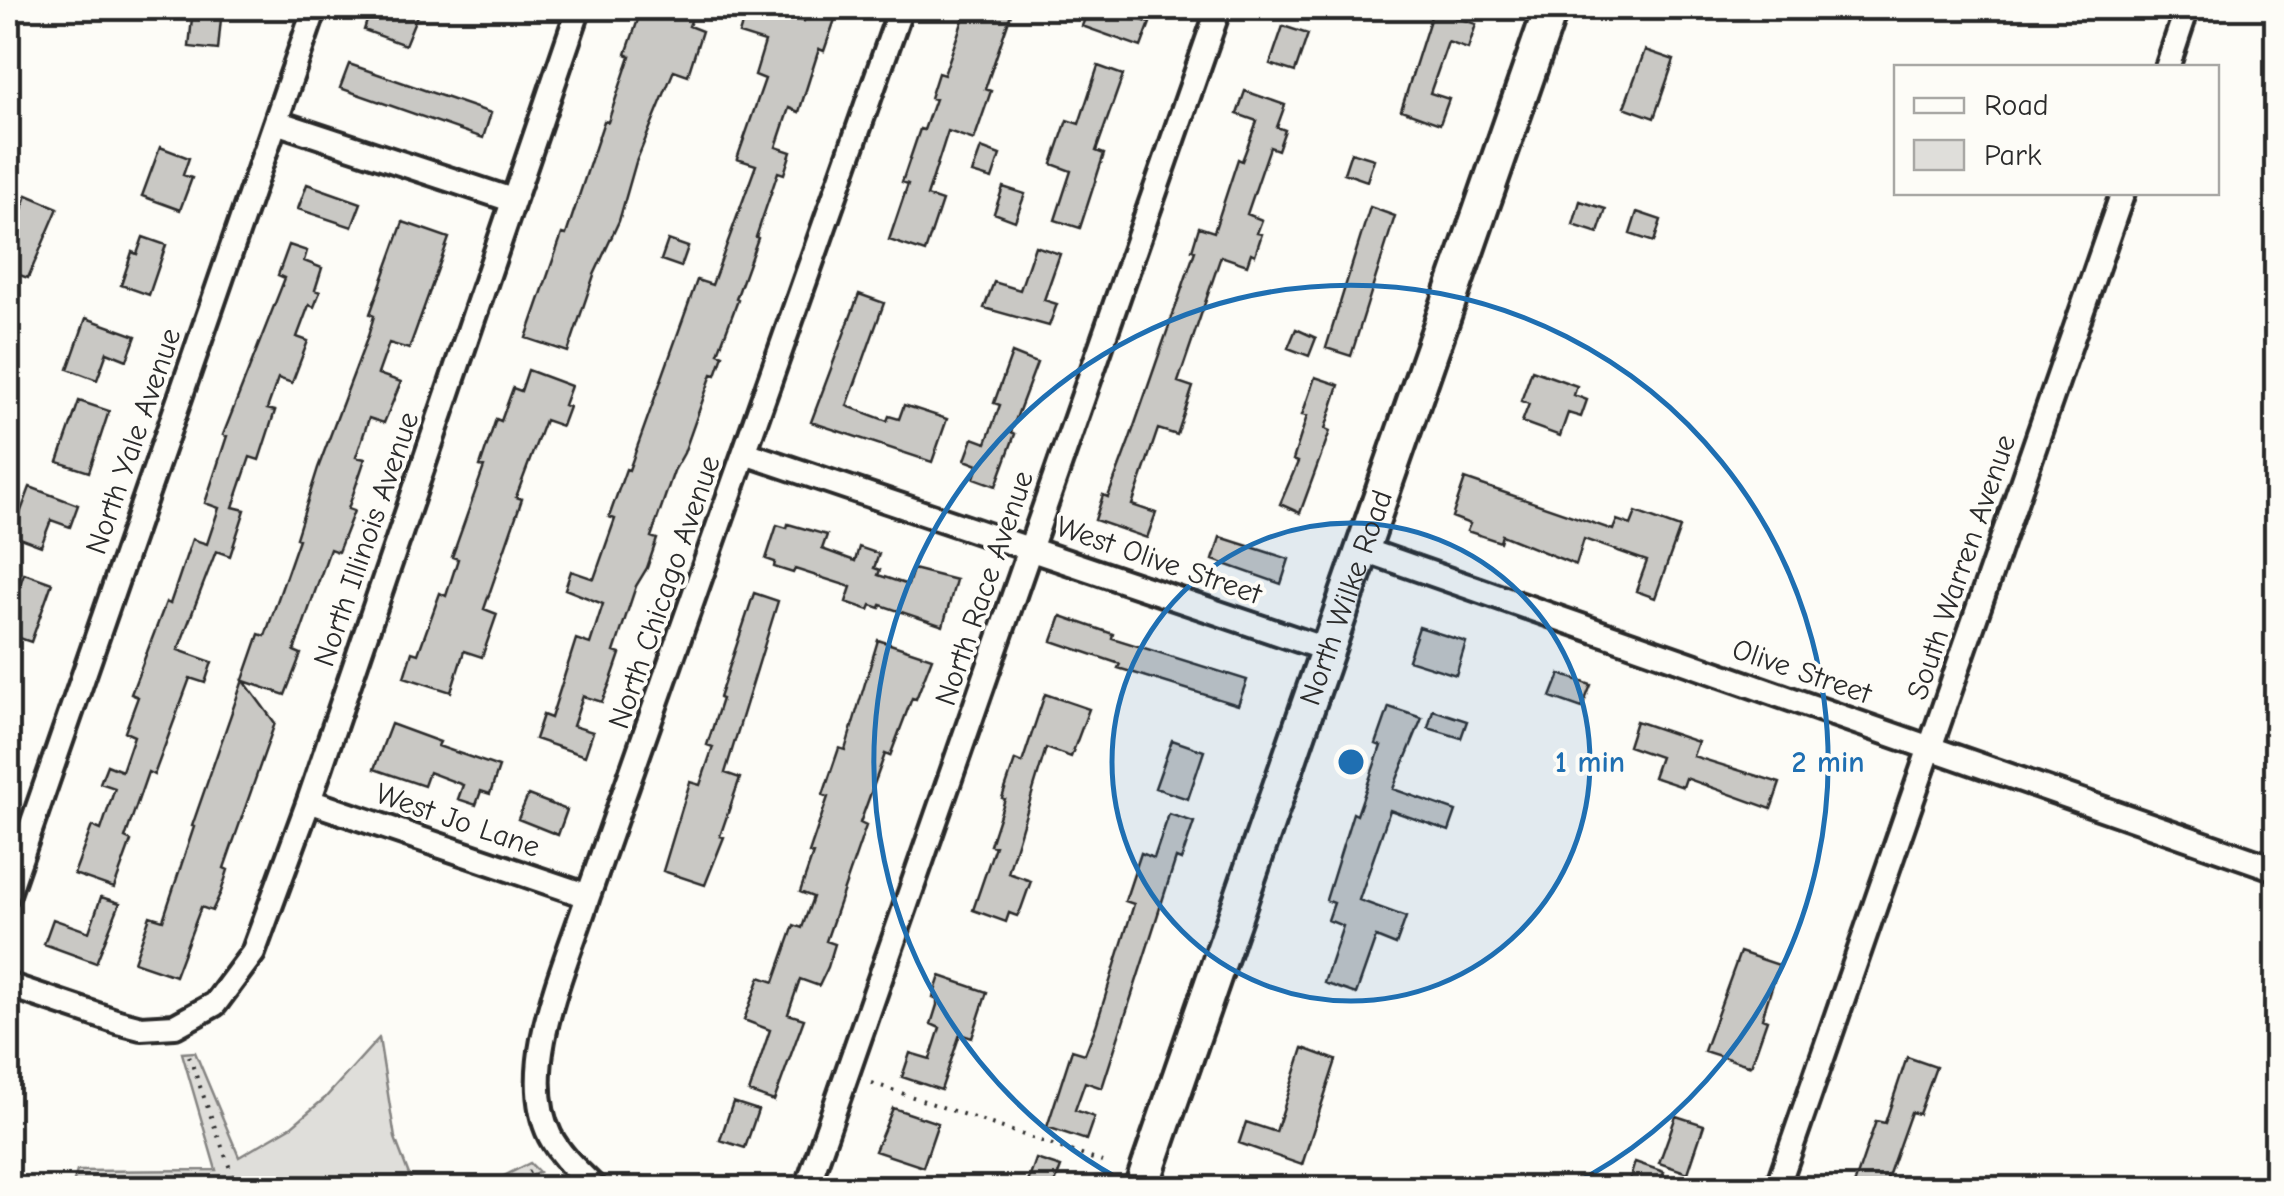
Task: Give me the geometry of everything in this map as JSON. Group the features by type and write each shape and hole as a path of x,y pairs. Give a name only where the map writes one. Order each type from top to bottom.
{"street":[{"name":"North Yale Avenue","path":"8,894 315,8"},
{"name":"North Illinois Avenue","path":"8,985 142,1028 174,1026 215,1004 253,954 580,8"},
{"name":"North Chicago Avenue","path":"595,1188 564,1158 549,1134 541,1107 539,1066 545,1030 588,896 901,8"},
{"name":"North Race Avenue","path":"807,1188 1219,8"},
{"name":"North Wilke Road","path":"1141,1188 1551,8"},
{"path":"2167,65 2187,8"},
{"path":"276,122 512,200"},
{"name":"South Warren Avenue","path":"1778,1188 2122,195"},
{"name":"West Olive Street","path":"745,453 1326,650"},
{"name":"Olive Street","path":"1364,550 2276,869"},
{"name":"West Jo Lane","path":"309,801 588,896"}],"path":[{"path":"189,1056 237,1188"},
{"path":"872,1082 1102,1162"},
{"path":"501,1188 530,1172"},
{"path":"260,1188 282,1180 328,1188"}],"green space":[{"path":"379,1038 395,1138 414,1188 72,1188 77,1171 216,1170 182,1053 195,1052 239,1157 292,1126 325,1098"},
{"path":"530,1163 539,1172 509,1188 480,1188"}],"building":[{"path":"193,8 222,8 218,50 189,47"},
{"path":"371,8 420,8 405,45 364,30"},
{"path":"642,8 696,8 689,26 702,31 688,75 674,70 636,162 619,221 594,275 568,352 526,338 604,121 608,122"},
{"path":"747,8 804,21 809,8 839,8 824,51 819,49 799,112 789,108 776,147 791,152 784,174 778,172 756,237 718,353 723,355 716,375 712,374 651,537 657,539 614,652 620,654 610,683 602,702 583,696 573,726 593,732 585,756 535,739 543,715 551,718 576,639 590,644 603,604 565,589 571,571 594,579 615,519 609,517 697,280 712,285 756,165 737,159 765,79 755,75 765,42 739,34"},
{"path":"967,8 1013,8 985,89 991,91 974,140 948,131 927,196 942,201 925,252 889,240 908,184 902,182 935,99 930,98 938,73 944,75"},
{"path":"1089,8 1109,8 1150,23 1141,47 1082,26"},
{"path":"1433,10 1476,24 1468,49 1448,42 1430,93 1449,99 1440,124 1401,110"},
{"path":"1283,26 1308,34 1295,72 1270,64"},
{"path":"1645,50 1674,60 1654,118 1624,107"},
{"path":"349,64 491,113 483,138 340,88"},
{"path":"1098,66 1123,75 1096,151 1104,154 1080,228 1055,220 1071,171 1052,164 1067,120 1079,124"},
{"path":"1245,91 1285,105 1277,127 1285,130 1278,150 1270,147 1247,214 1262,220 1255,255 1251,253 1247,265 1221,256 1178,382 1193,387 1177,435 1158,429 1132,505 1156,513 1147,538 1095,520 1129,441 1195,251 1192,250 1199,227 1214,232 1238,159 1242,161 1257,121 1237,114"},
{"path":"160,147 189,158 183,175 192,178 180,210 142,196"},
{"path":"981,148 1000,155 992,179 972,173"},
{"path":"1351,152 1374,159 1367,181 1344,173"},
{"path":"307,184 361,203 352,227 298,209"},
{"path":"1003,187 1025,194 1015,221 994,213"},
{"path":"27,195 58,208 28,278 8,271 8,221 17,224"},
{"path":"1580,201 1606,209 1598,233 1573,225"},
{"path":"1370,207 1395,216 1351,356 1326,348"},
{"path":"1637,212 1661,220 1654,242 1630,234"},
{"path":"403,222 449,238 409,349 389,343 378,374 401,382 384,423 369,418 356,457 365,459 348,509 354,511 338,552 330,549 294,651 301,654 285,695 244,681 275,723 224,868 228,870 221,892 212,911 201,907 175,976 134,962 150,916 163,920 259,634 265,636 299,539 296,538 318,468 368,336 374,316 370,314"},
{"path":"143,237 166,245 149,295 121,285 132,252 137,254"},
{"path":"668,240 688,247 681,267 661,260"},
{"path":"289,245 307,251 304,261 322,268 315,290 320,292 314,307 309,305 297,337 308,341 292,383 278,378 267,409 275,411 259,460 250,457 233,507 245,510 230,556 216,551 178,650 212,662 205,683 190,678 154,775 148,772 125,838 131,841 114,888 74,874 92,826 101,830 115,788 100,783 107,765 122,771 134,736 125,732 138,697 131,694 166,602 170,604 192,539 207,544 219,508 205,503 227,436 223,435 285,278 278,275"},
{"path":"1035,246 1060,254 1044,300 1057,304 1049,326 984,308 994,282 1020,290"},
{"path":"859,294 884,303 847,406 887,421 889,416 899,419 904,405 947,419 932,462 811,422"},
{"path":"86,318 136,336 127,360 107,352 97,380 68,369"},
{"path":"1296,329 1316,338 1309,356 1288,348"},
{"path":"1012,353 1037,363 996,486 974,478 978,465 965,460 973,438 986,443 1000,405 994,403"},
{"path":"528,370 571,386 564,405 569,407 562,426 545,420 516,497 522,499 484,609 497,614 482,657 464,651 451,692 404,677 412,652 418,654 440,593 446,596 458,559 452,557 484,467 480,466 496,419 501,421 513,388 521,391"},
{"path":"1532,370 1577,386 1574,395 1587,400 1581,417 1568,413 1560,436 1522,422 1529,404 1521,401"},
{"path":"1315,377 1339,385 1325,429 1330,431 1300,513 1280,504 1298,462 1293,460 1307,416 1302,415"},
{"path":"79,401 109,411 89,472 58,462"},
{"path":"1465,479 1613,530 1617,520 1631,525 1636,512 1680,528 1655,598 1636,591 1647,561 1584,539 1576,565 1502,535 1500,542 1467,531 1470,524 1452,517"},
{"path":"30,487 78,505 70,527 51,520 41,546 12,535"},
{"path":"788,524 827,535 822,549 855,561 859,547 879,554 874,568 880,570 878,575 908,585 913,569 956,580 943,626 881,605 871,605 869,610 846,602 851,587 795,569 793,573 774,567 775,562 766,559 777,525 787,528"},
{"path":"1220,537 1289,559 1281,584 1213,560"},
{"path":"24,573 52,583 31,642 8,634 8,619"},
{"path":"754,593 778,601 725,773 740,778 720,836 724,837 705,885 663,871 690,782 700,785 713,747 707,745 722,699 719,698"},
{"path":"1061,616 1113,634 1112,638 1247,680 1238,705 1118,668 1120,664 1052,641"},
{"path":"1419,627 1466,642 1456,675 1408,660"},
{"path":"878,640 932,658 890,756 885,754 860,823 866,826 826,941 835,944 828,967 819,986 800,979 788,1014 804,1019 774,1101 749,1092 770,1030 744,1020 760,977 774,982 794,925 802,928 813,897 800,892 828,797 823,795 839,748 845,750"},
{"path":"1560,674 1591,685 1582,708 1551,697"},
{"path":"1045,694 1089,709 1071,757 1046,748 1008,873 1031,881 1017,916 1009,913 1006,922 973,910 995,846 990,845 1005,799 1002,798 1015,760 1022,763"},
{"path":"1389,707 1422,718 1393,789 1456,811 1449,831 1390,810 1359,900 1406,917 1396,945 1376,937 1356,994 1324,983 1343,926 1328,920 1334,903 1326,900 1353,813 1357,815 1381,746 1376,744"},
{"path":"1433,710 1467,721 1461,738 1428,728"},
{"path":"1636,721 1698,742 1693,756 1780,783 1771,809 1686,778 1683,787 1653,777 1660,757 1628,746"},
{"path":"391,724 440,742 438,746 499,767 490,794 481,791 476,805 458,799 463,785 429,772 424,786 374,769"},
{"path":"1172,740 1204,751 1188,799 1155,788"},
{"path":"528,795 567,810 558,835 518,819"},
{"path":"1169,814 1194,822 1181,860 1176,858 1102,1088 1085,1082 1075,1110 1094,1117 1086,1140 1047,1127 1072,1050 1085,1054 1096,1026 1134,904 1125,901 1141,853 1154,858"},
{"path":"101,897 120,903 96,963 44,944 53,919 89,932"},
{"path":"1740,952 1779,965 1762,1018 1767,1020 1751,1066 1704,1051"},
{"path":"940,976 987,992 972,1038 960,1034 941,1090 902,1077 910,1053 930,1059 940,1028 931,1024 937,1005 933,997"},
{"path":"1303,1048 1336,1060 1302,1165 1239,1143 1246,1122 1276,1132"},
{"path":"1907,1057 1936,1067 1919,1114 1911,1112 1884,1188 1853,1188 1876,1121 1885,1123"},
{"path":"733,1102 758,1110 745,1148 720,1140"},
{"path":"893,1108 938,1123 923,1167 875,1151"},
{"path":"1676,1116 1704,1125 1688,1173 1659,1163"},
{"path":"1036,1159 1061,1167 1053,1188 1026,1188"},
{"path":"1635,1162 1664,1172 1659,1188 1627,1188"}]}
